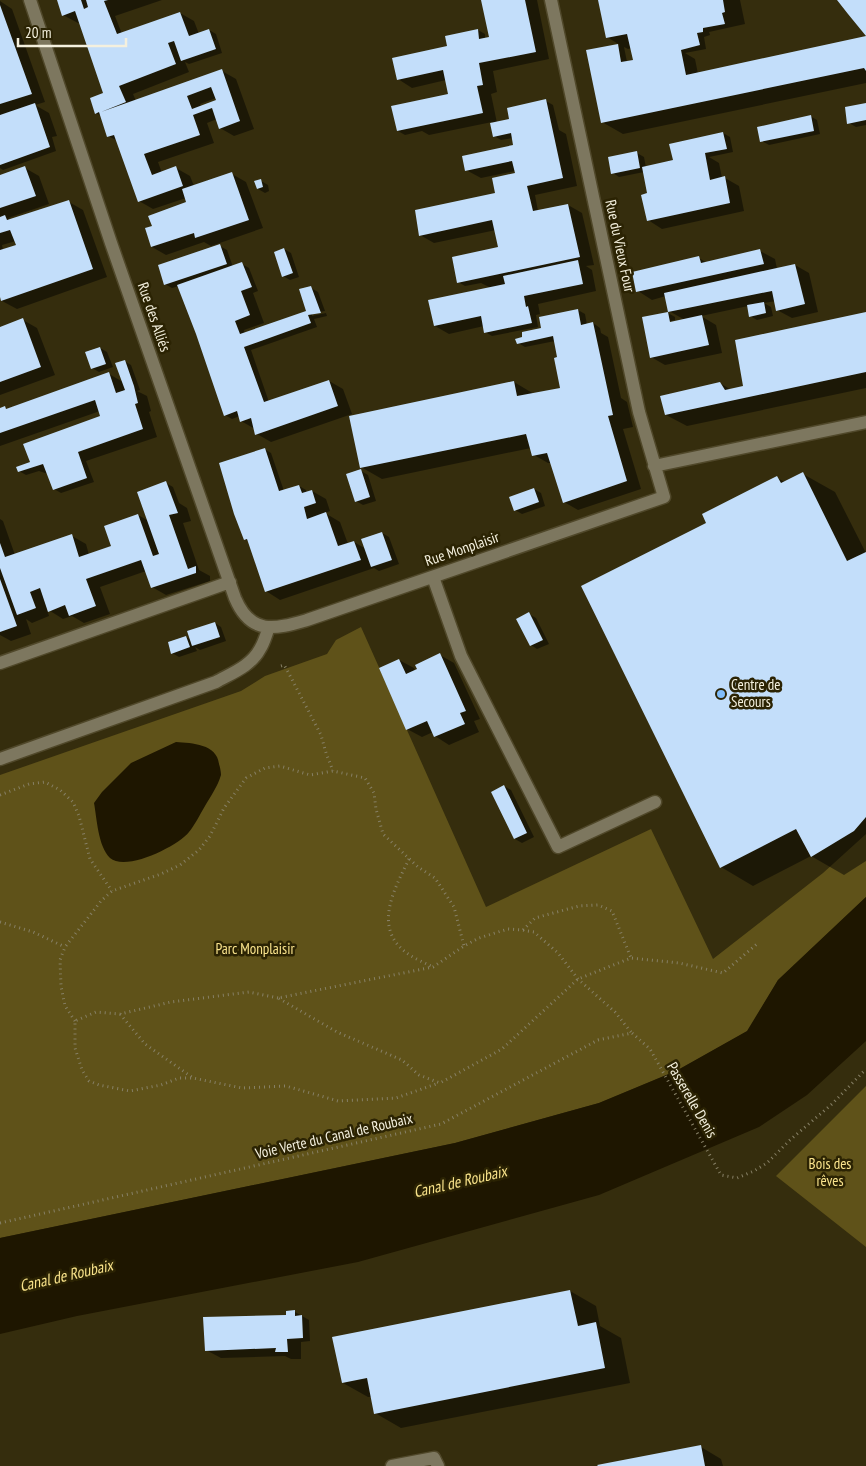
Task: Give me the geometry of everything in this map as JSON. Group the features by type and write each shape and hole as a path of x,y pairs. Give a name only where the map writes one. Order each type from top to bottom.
{"street":[{"name":"Rue des Alliés","path":"30,0 110,243 239,607 253,623 269,628"},
{"name":"Rue du Vieux Four","path":"551,0 639,412 664,497"},
{"path":"654,466 866,422"},
{"name":"Rue Monplaisir","path":"269,628 308,620 664,497"},
{"path":"433,577 461,656 558,847 656,802"},
{"path":"0,663 230,582"},
{"path":"0,759 216,682 250,661 260,650 269,628"},
{"path":"392,1466 434,1458 438,1466"}],"path":[{"path":"277,667 284,665 286,668 321,736 333,771"},
{"path":"464,946 454,908 435,878 409,859 383,834 374,793 365,778 333,771 310,775 280,766 265,768 246,778 224,808 210,836 199,850 180,864 161,874 112,890 101,901 65,947 60,960 61,986 65,1006 75,1021 76,1048 82,1070 89,1081 99,1085 130,1091 160,1085 179,1078 194,1078 242,1088 286,1086 338,1101 396,1098 440,1083 502,1049 578,979 631,958 679,963 723,973 758,943"},
{"path":"0,795 29,784 45,782 60,790 73,802 79,816 90,859 112,890"},
{"path":"409,859 392,896 388,919 394,940 403,950 433,967"},
{"path":"522,930 535,918 579,906 598,904 612,911 631,958"},
{"path":"0,922 33,932 65,947"},
{"path":"278,998 433,967 479,938 508,929 522,930 534,932 558,953 578,979 615,1012 632,1033"},
{"path":"75,1021 96,1012 120,1014 171,1002 249,992 278,998 337,1032 402,1060 419,1075 440,1083"},
{"path":"120,1014 145,1044 194,1078"},
{"name":"Passerelle Denis","path":"632,1033 650,1049 721,1175 737,1178 767,1163 790,1140 832,1104 866,1069"},
{"name":"Voie Verte du Canal de Roubaix","path":"0,1223 441,1124 598,1040 632,1033"}],"green space":[{"name":"Parc Monplaisir","path":"361,627 486,907 651,829 713,959 823,873 866,834 866,897 778,980 748,1031 676,1071 599,1103 455,1143 0,1238 0,775 241,691 265,676 327,654 336,640"},
{"name":"Bois des rêves","path":"866,1086 866,1247 776,1176"}],"water":[{"path":"176,742 203,746 214,752 221,775 214,791 191,829 174,844 139,860 128,862 110,858 100,840 94,803 102,792 131,763"},
{"name":"Canal de Roubaix","path":"866,897 866,1041 807,1095 759,1127 599,1195 358,1262 77,1316 0,1334 0,1238 455,1143 599,1103 676,1071 747,1031 778,980"}],"building":[{"path":"57,0 81,0 84,9 88,7 86,0 108,0 104,1 117,34 180,12 189,36 209,29 216,49 181,61 174,41 168,43 176,64 119,86 126,102 101,112 222,69 240,121 219,129 212,108 193,115 200,135 144,154 152,175 176,166 183,186 138,202 114,135 107,137 99,112 95,114 90,98 103,93 75,11 62,16","holes":["211,87 216,100 192,109 187,96"]},
{"path":"481,0 525,0 536,52 479,63 483,85 477,86 483,113 397,131 391,106 448,94 443,70 397,80 392,58 447,46 445,36 478,29 479,39 489,37"},
{"path":"598,0 723,0 725,12 722,13 725,24 703,28 703,32 697,33 700,45 681,50 686,75 866,36 866,71 864,68 601,123 586,50 618,44 621,62 633,60 627,34 606,38"},
{"path":"837,0 866,0 866,36 848,14"},
{"path":"0,5 32,94 0,104"},
{"path":"546,99 563,178 527,186 533,211 568,204 580,257 457,283 452,257 498,247 492,220 419,236 415,210 495,193 492,178 515,173 512,161 465,171 462,156 513,145 511,133 493,137 490,123 509,119 507,108"},
{"path":"35,103 50,147 0,165 0,115"},
{"path":"866,103 866,120 847,124 845,107"},
{"path":"811,115 814,131 760,142 757,127"},
{"path":"723,132 727,149 705,153 710,180 725,176 730,203 647,221 641,195 647,193 642,167 673,160 669,144"},
{"path":"637,151 640,168 611,174 608,157"},
{"path":"25,166 36,196 0,208 0,175"},
{"path":"232,172 249,220 195,238 194,233 151,247 145,228 152,226 148,216 186,202 182,189"},
{"path":"261,179 263,187 257,189 254,181"},
{"path":"69,200 93,269 1,301 0,250 16,245 10,230 0,233 0,217 5,215 7,220"},
{"path":"220,244 227,264 164,285 158,265"},
{"path":"284,248 293,273 282,277 274,252"},
{"path":"760,249 764,264 636,292 632,272 699,256 701,263"},
{"path":"578,260 583,284 524,296 532,323 484,333 481,316 434,326 428,300 505,284 503,276"},
{"path":"242,262 252,287 241,291 250,315 235,321 240,334 306,311 299,289 311,286 321,313 308,315 311,323 244,347 264,402 329,380 338,406 255,435 251,418 240,422 237,411 224,416 177,285"},
{"path":"795,264 805,304 776,311 772,291 668,312 664,293"},
{"path":"764,302 766,313 749,317 747,305"},
{"path":"578,309 581,325 593,322 613,415 608,416 627,481 563,503 547,453 532,456 526,434 360,468 349,416 514,381 517,396 560,388 554,358 557,357 553,336 517,344 515,339 522,337 522,332 541,328 539,317"},
{"path":"668,312 670,322 702,315 709,345 650,358 642,317"},
{"path":"866,312 866,372 665,415 660,396 720,382 725,390 743,386 735,340"},
{"path":"23,318 41,367 0,382 0,327"},
{"path":"100,347 106,364 91,369 85,352"},
{"path":"125,360 134,386 138,403 135,404 143,429 78,452 87,478 53,490 43,464 18,472 16,467 30,462 23,444 100,416 95,400 0,433 0,408 5,406 6,409 109,372 116,393 125,390 115,363"},
{"path":"265,448 279,491 299,485 302,493 312,490 316,503 304,507 307,519 326,512 338,546 354,541 361,560 265,592 247,539 244,540 234,514 219,463"},
{"path":"361,469 370,497 355,502 346,474"},
{"path":"803,472 847,561 866,552 866,817 854,831 811,857 796,829 720,868 581,586 706,523 702,514 777,476 781,483"},
{"path":"166,481 178,513 169,515 188,569 196,566 196,573 151,588 141,560 86,579 96,606 69,616 65,605 48,612 40,588 30,592 36,608 17,615 0,568 0,543 5,557 72,534 79,557 111,546 104,526 138,514 153,556 159,554 137,492"},
{"path":"534,488 539,502 514,511 509,497"},
{"path":"382,532 392,560 371,567 361,539"},
{"path":"0,579 17,626 0,632"},
{"path":"529,612 543,640 530,646 516,619"},
{"path":"215,622 220,637 192,646 187,631"},
{"path":"186,636 190,647 171,654 168,642"},
{"path":"440,653 466,711 460,713 465,724 434,737 427,721 406,730 379,668 399,659 406,674 417,669 415,665"},
{"path":"504,785 527,833 514,839 491,792"},
{"path":"570,1290 578,1326 596,1322 605,1368 374,1414 367,1378 342,1383 332,1337"},
{"path":"295,1310 295,1316 302,1315 303,1338 287,1339 288,1352 275,1352 276,1348 205,1351 203,1317 286,1315 286,1311"},
{"path":"701,1445 705,1466 597,1465"}],"place":[{"name":"Centre de Secours","path":"721,694"}]}
